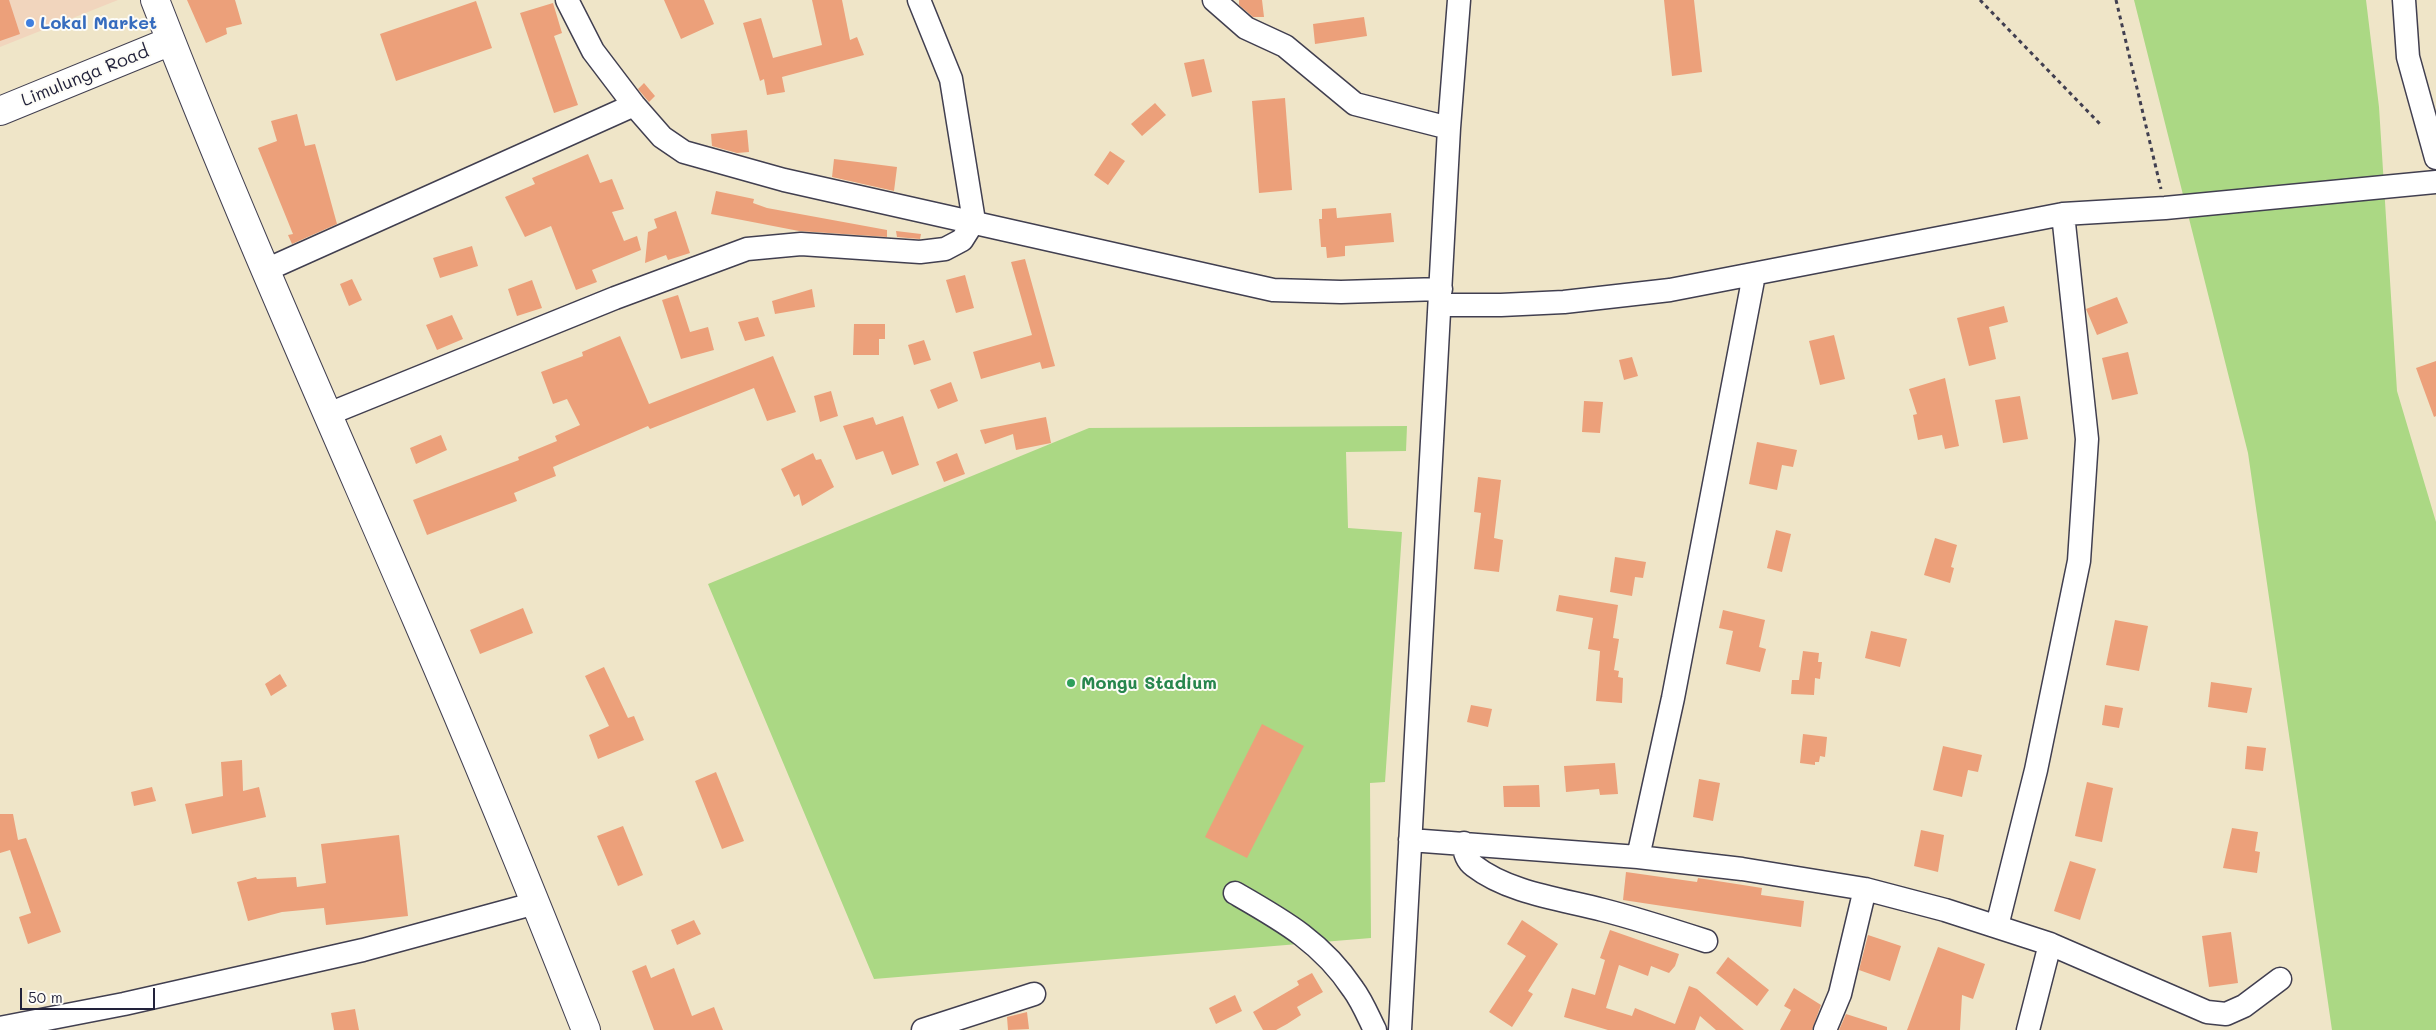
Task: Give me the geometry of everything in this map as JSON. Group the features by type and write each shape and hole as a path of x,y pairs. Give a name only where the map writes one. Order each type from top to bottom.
{"main road":[{"path":"155,0 326,415 417,620 536,903 586,1030"},
{"name":"Limulunga Road","path":"0,111 171,41"}],"street":[{"path":"567,0 593,52 634,105 662,136 684,152 784,180 974,221 1197,274 1274,290 1440,297 1501,305 1564,302 1670,290 2063,214 2165,208 2436,182"},
{"path":"326,415 633,290 747,249 801,244 920,252 945,249 962,240 974,221 951,79 919,0"},
{"path":"1214,0 1246,28 1285,46 1355,104 1449,128"},
{"path":"1400,1030 1449,128 1459,0"},
{"path":"2404,0 2408,57 2436,158"},
{"path":"266,270 634,105"},
{"path":"1997,926 2036,770 2078,561 2087,439 2063,214"},
{"path":"1638,857 1673,698 1754,275"},
{"path":"1410,840 1638,857 1742,869 1865,889 1997,926 2050,944 2207,1012 2226,1014 2244,1006 2280,979"},
{"path":"1464,843 1464,854 1473,865 1498,880 1528,890 1627,916 1706,941"},
{"path":"1825,1030 1840,994 1865,889"},
{"path":"1235,893 1293,926 1316,944 1333,962 1354,990 1374,1030"},
{"path":"0,1028 124,1004 364,950 536,903"},
{"path":"2028,1030 2050,944"},
{"path":"923,1030 1034,994"}],"path":[{"path":"1980,0 2100,124"},
{"path":"2116,0 2165,208"}],"shaded area":[{"name":"Lokal Market","path":"0,0 118,0 0,47"}],"green space":[{"path":"2134,0 2366,0 2379,107 2397,391 2436,522 2436,1030 2332,1030 2248,453"},
{"name":"Mongu Stadium","path":"1407,426 1406,451 1346,452 1348,528 1402,532 1385,782 1370,783 1371,938 874,979 708,584 1089,428"}],"building":[{"path":"0,0 9,0 20,34 0,41"},
{"path":"187,0 235,0 242,24 226,28 227,34 206,43"},
{"path":"664,0 704,0 714,24 681,39"},
{"path":"812,0 842,0 850,40 857,37 864,55 782,77 785,92 767,95 764,79 760,81 743,23 761,18 773,58 822,45"},
{"path":"1239,0 1262,0 1264,17 1253,17 1239,5"},
{"path":"1664,0 1694,0 1702,72 1672,76"},
{"path":"476,1 492,48 396,81 380,34"},
{"path":"553,3 562,33 554,36 578,105 554,113 520,13"},
{"path":"1364,17 1367,36 1315,44 1313,24"},
{"path":"1204,59 1212,92 1192,97 1184,63"},
{"path":"644,83 655,96 649,102 638,89"},
{"path":"1285,98 1292,190 1259,193 1252,101"},
{"path":"1155,103 1166,115 1142,136 1131,124"},
{"path":"297,114 305,146 315,144 337,224 292,244 288,235 293,234 258,148 277,141 271,121"},
{"path":"747,130 749,152 737,153 712,146 711,134"},
{"path":"1110,151 1125,161 1108,185 1094,175"},
{"path":"588,154 600,183 612,179 624,209 612,212 624,241 637,236 641,250 592,270 597,282 576,290 551,226 525,237 505,197 535,184 532,178"},
{"path":"834,159 897,167 894,191 832,177"},
{"path":"716,191 754,199 753,203 767,208 887,230 887,237 799,231 711,214"},
{"path":"1336,208 1337,218 1391,213 1394,242 1345,246 1345,256 1327,258 1326,247 1321,247 1319,219 1322,219 1322,209"},
{"path":"676,211 690,253 668,260 666,255 645,263 648,232 657,228 654,219"},
{"path":"896,231 921,234 920,239 897,237"},
{"path":"472,246 478,266 440,278 433,258"},
{"path":"1025,259 1055,366 1042,369 1040,362 981,379 973,352 1032,335 1011,262"},
{"path":"965,275 974,308 956,313 946,280"},
{"path":"352,279 362,300 349,306 340,284"},
{"path":"532,280 542,308 517,316 508,289"},
{"path":"812,289 815,307 775,314 772,301"},
{"path":"678,295 690,332 708,327 714,350 681,359 662,300"},
{"path":"2117,297 2128,323 2097,335 2086,309"},
{"path":"2004,306 2008,322 1989,327 1996,359 1969,366 1957,318"},
{"path":"452,315 463,339 437,350 426,325"},
{"path":"758,317 765,336 745,341 738,322"},
{"path":"854,324 885,324 885,339 879,339 879,355 853,355"},
{"path":"1834,335 1845,379 1820,385 1809,341"},
{"path":"620,336 649,404 773,356 796,412 767,421 754,388 650,429 648,426 553,467 556,476 514,493 517,501 427,535 413,500 519,460 518,457 557,441 555,436 580,425 567,399 553,404 541,372 583,356 582,352"},
{"path":"924,340 931,360 914,365 908,345"},
{"path":"2128,352 2138,394 2112,400 2102,358"},
{"path":"1632,357 1638,376 1624,380 1619,360"},
{"path":"2436,361 2436,416 2434,417 2416,368"},
{"path":"1945,378 1959,446 1945,449 1942,435 1918,440 1913,415 1917,414 1909,389"},
{"path":"951,382 958,401 938,409 930,390"},
{"path":"831,391 838,416 820,422 814,396"},
{"path":"2020,396 2028,439 2003,443 1995,400"},
{"path":"1584,401 1603,402 1600,433 1582,432"},
{"path":"903,416 919,465 892,475 883,451 856,460 843,426 873,417 876,425"},
{"path":"1046,417 1051,443 1016,450 1013,434 985,444 980,430"},
{"path":"441,435 447,450 416,464 410,448"},
{"path":"1757,442 1797,450 1793,467 1782,465 1777,490 1749,484"},
{"path":"813,453 816,460 821,459 834,487 802,506 799,494 794,497 781,469"},
{"path":"957,453 965,474 944,482 936,462"},
{"path":"1478,477 1501,480 1494,538 1503,540 1499,572 1474,569 1481,513 1474,512"},
{"path":"1776,530 1791,534 1782,572 1767,568"},
{"path":"1935,538 1957,545 1951,567 1954,568 1950,583 1924,575"},
{"path":"1615,557 1646,562 1643,578 1635,577 1632,596 1610,592"},
{"path":"1559,595 1618,605 1613,638 1619,639 1614,670 1619,671 1618,677 1623,678 1622,703 1596,701 1600,651 1588,649 1593,618 1556,611"},
{"path":"523,608 533,633 480,654 470,630"},
{"path":"1723,610 1765,620 1759,647 1766,649 1760,672 1726,664 1733,631 1719,628"},
{"path":"2115,620 2148,626 2139,671 2106,665"},
{"path":"1871,631 1907,639 1900,667 1865,658"},
{"path":"1803,651 1819,653 1818,662 1822,662 1820,679 1815,678 1814,695 1791,694 1792,680 1799,680"},
{"path":"604,667 628,718 634,716 644,740 598,759 589,735 609,726 585,676"},
{"path":"280,674 287,686 271,696 265,684"},
{"path":"2211,682 2252,688 2247,713 2208,707"},
{"path":"1471,705 1492,709 1488,727 1467,722"},
{"path":"2105,705 2123,708 2119,728 2102,725"},
{"path":"1262,724 1304,746 1247,858 1205,837"},
{"path":"1803,734 1827,737 1825,757 1820,756 1819,762 1815,762 1815,765 1800,763"},
{"path":"1943,746 1982,755 1978,772 1968,770 1962,797 1933,790"},
{"path":"2247,746 2266,748 2263,771 2245,769"},
{"path":"242,760 243,791 259,787 266,817 192,834 185,804 223,796 221,762"},
{"path":"1615,763 1618,794 1600,795 1599,789 1566,792 1564,766"},
{"path":"716,772 744,841 722,849 695,781"},
{"path":"1699,779 1720,783 1713,821 1693,817"},
{"path":"2087,782 2113,788 2102,842 2075,836"},
{"path":"1539,785 1540,807 1504,807 1503,786"},
{"path":"152,787 156,801 134,806 131,792"},
{"path":"0,814 13,814 18,840 26,838 61,932 28,944 19,917 31,913 10,850 0,853"},
{"path":"623,826 643,875 618,886 597,836"},
{"path":"2232,828 2258,832 2255,851 2260,852 2257,873 2223,868"},
{"path":"1921,830 1944,835 1938,872 1914,866"},
{"path":"399,835 408,916 326,925 324,908 282,912 248,921 237,882 256,877 257,879 296,877 297,887 326,883 321,844"},
{"path":"2070,861 2096,869 2080,920 2054,911"},
{"path":"1626,872 1697,882 1698,878 1762,888 1761,895 1804,901 1801,927 1623,900"},
{"path":"694,920 701,934 677,945 671,930"},
{"path":"1522,920 1558,944 1528,991 1533,994 1512,1027 1489,1012 1526,956 1507,944"},
{"path":"1610,930 1679,954 1675,966 1669,973 1651,966 1648,976 1619,965 1606,1008 1632,1016 1635,1008 1675,1024 1689,986 1697,989 1744,1030 1716,1030 1700,1016 1695,1030 1608,1030 1564,1017 1572,988 1595,995 1605,960 1600,958"},
{"path":"2231,932 2238,983 2209,987 2202,936"},
{"path":"1868,935 1901,946 1890,981 1859,970"},
{"path":"1938,947 1985,964 1973,999 1962,995 1960,1030 1907,1030"},
{"path":"1728,957 1769,990 1757,1006 1716,973"},
{"path":"646,965 651,978 674,968 692,1016 714,1007 723,1030 654,1030 632,971"},
{"path":"1312,973 1323,992 1297,1007 1301,1015 1287,1024 1276,1030 1263,1030 1253,1012 1299,985 1297,981"},
{"path":"1794,988 1821,1005 1812,1030 1780,1030 1791,1010 1784,1006"},
{"path":"1235,995 1242,1011 1216,1024 1209,1008"},
{"path":"355,1009 359,1030 334,1030 331,1013"},
{"path":"1027,1012 1029,1029 1008,1030 1007,1017"},
{"path":"1846,1014 1887,1027 1887,1030 1839,1030"}],"place":[{"name":"Lokal Market","path":"30,23"},
{"name":"Mongu Stadium","path":"1071,683"}]}
